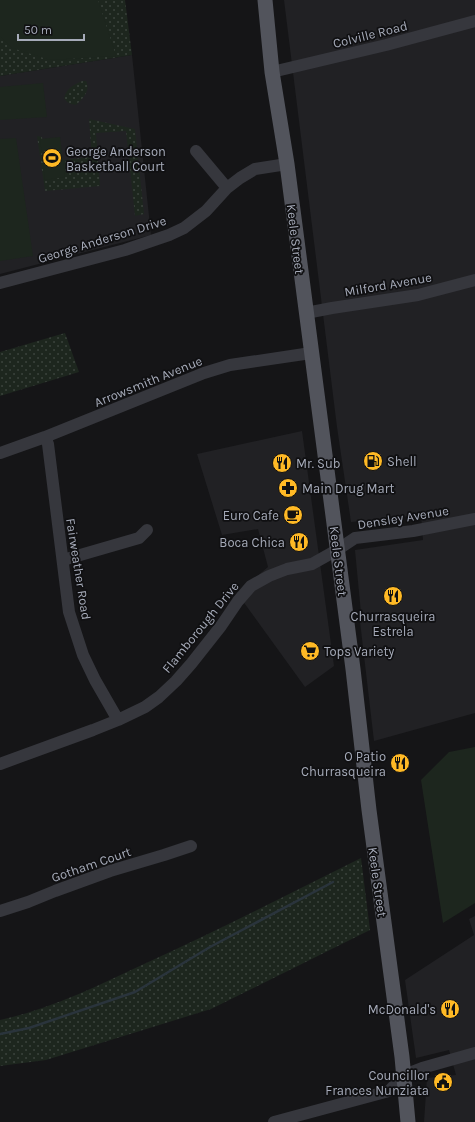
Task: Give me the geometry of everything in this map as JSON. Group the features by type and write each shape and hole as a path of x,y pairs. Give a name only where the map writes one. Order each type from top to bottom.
{"main road":[{"name":"Keele Street","path":"265,0 272,72 287,164 337,550 368,810 404,1075 408,1122"}],"street":[{"name":"Colville Road","path":"272,72 392,44 475,21"},
{"path":"196,151 228,188"},
{"name":"George Anderson Drive","path":"0,283 125,250 169,235 184,228 206,211 240,178 255,169 287,164"},
{"name":"Milford Avenue","path":"306,313 418,295 475,280"},
{"name":"Arrowsmith Avenue","path":"0,453 45,437 204,373 230,365 311,353"},
{"name":"Fairweather Road","path":"45,437 48,444 70,612 83,655 95,680 118,720"},
{"name":"Densley Avenue","path":"337,550 355,538 420,530 475,519"},
{"path":"63,560 139,538 147,530"},
{"name":"Flamborough Drive","path":"0,764 118,720 145,707 159,697 191,664 251,586 269,576 287,569 312,564 337,550"},
{"name":"Gotham Court","path":"0,911 110,871 191,846"},
{"path":"274,1122 389,1092 404,1075 422,1068 475,1053"}],"shaded area":[{"path":"0,0 125,0 132,55 0,76"},
{"path":"0,0 98,0 116,56 50,60 12,48 0,36"},
{"path":"284,0 475,0 475,713 374,741 359,613 361,613 355,550 423,540 421,515 351,522 337,427"},
{"path":"132,55 151,235 0,274 0,76"},
{"path":"82,81 86,81 88,88 84,97 76,105 70,104 64,98 67,92 73,86"},
{"path":"43,83 47,117 0,120 0,87"},
{"path":"89,119 135,129 144,214 135,216 126,131 96,133 100,186 45,191 37,136 42,137 45,162 92,157"},
{"name":"George Anderson Basketball Court","path":"60,137 65,177 45,180 40,139"},
{"path":"16,138 33,256 0,261 0,139"},
{"path":"65,333 79,372 0,396 0,352"},
{"path":"302,431 334,666 305,687 237,593 268,567 258,529 222,535 197,454"},
{"path":"475,747 475,903 443,923 421,780 449,752"},
{"path":"361,858 370,930 211,1009 46,1060 0,1066 0,1020 37,1010 91,988 226,925"},
{"path":"475,916 475,1122 424,1122 427,1078 456,1075 449,1050 416,1058 405,980 474,935 469,919"}],"waterway":[{"path":"0,1034 29,1028 135,992 210,947 333,882"}],"place":[{"name":"George Anderson Basketball Court","path":"52,158"},
{"name":"Shell","path":"373,461"},
{"name":"Mr. Sub","path":"282,463"},
{"name":"Main Drug Mart","path":"288,488"},
{"name":"Euro Cafe","path":"293,515"},
{"name":"Boca Chica","path":"299,542"},
{"name":"Churrasqueira Estrela","path":"393,596"},
{"name":"Tops Variety","path":"310,651"},
{"name":"O Patio Churrasqueira","path":"400,763"},
{"name":"McDonald's","path":"450,1009"},
{"name":"Councillor Frances Nunziata","path":"443,1082"}]}
